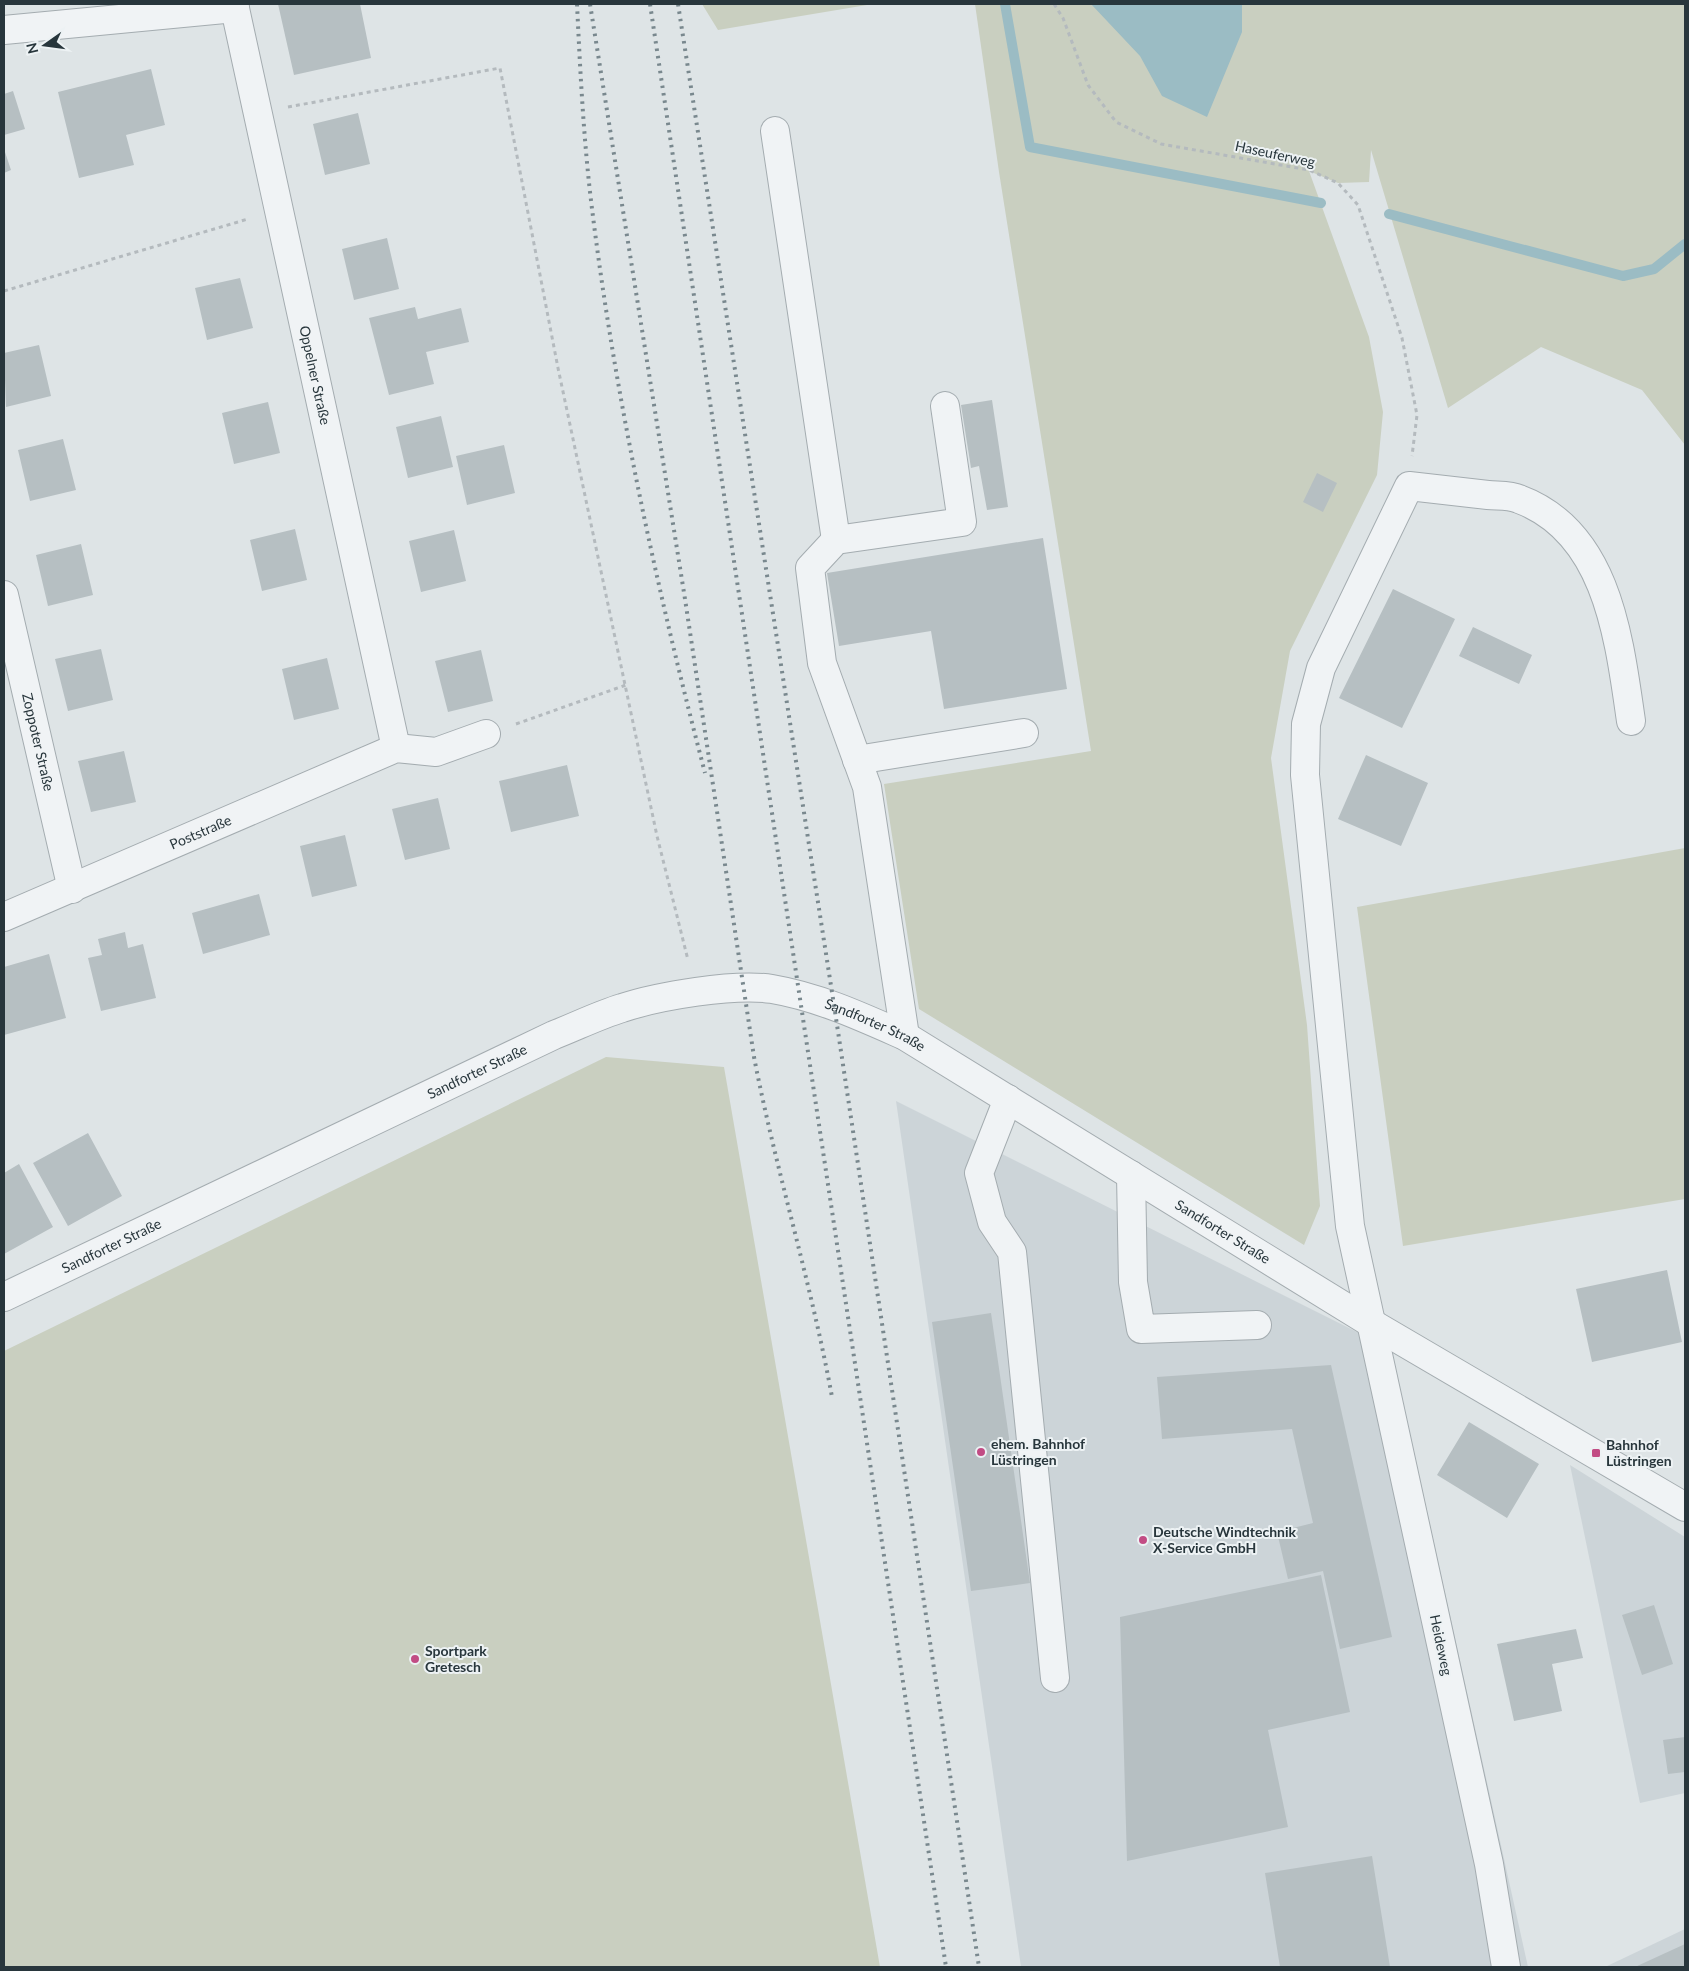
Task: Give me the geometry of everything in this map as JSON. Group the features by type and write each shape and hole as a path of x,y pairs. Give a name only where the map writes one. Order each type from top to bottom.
{"street":[{"path":"4,30 235,6"},
{"name":"Oppelner Straße","path":"235,6 396,748"},
{"path":"775,130 836,540"},
{"path":"905,1036 867,787 822,663 810,568 836,540 962,522 945,406"},
{"path":"1409,486 1518,498 1556,518 1584,549 1605,592 1619,642 1631,720"},
{"name":"Heideweg","path":"1409,486 1321,668 1306,724 1305,776 1350,1226 1489,1864 1506,1967"},
{"name":"Zoppoter Straße","path":"4,595 72,888"},
{"path":"857,760 1024,733"},
{"path":"396,748 436,752 486,734"},
{"name":"Poststraße","path":"4,917 396,748"},
{"name":"Sandforter Straße","path":"4,1297 554,1035 623,1007 695,992 744,988 772,989 834,1005 905,1036 1371,1323 1685,1507"},
{"path":"1008,1099 979,1173 992,1222 1012,1252 1055,1678"},
{"path":"1131,1176 1133,1282 1141,1329 1257,1325"}],"path":[{"name":"Haseuferweg","path":"1054,4 1062,18 1088,85 1116,122 1161,144 1309,170 1338,184 1358,205 1402,338 1417,416 1409,486"},
{"path":"257,112 389,90 500,68 558,368 657,836 695,992"},
{"path":"4,291 279,210"},
{"path":"486,734 626,684"}],"shaded area":[{"path":"896,1101 1391,1349 1528,1967 1021,1967"},
{"path":"1570,1465 1685,1537 1685,1793 1640,1803"},
{"path":"1685,1929 1685,1967 1605,1967"}],"green space":[{"path":"702,4 873,4 718,30"},
{"path":"975,4 1685,4 1685,445 1642,390 1541,347 1448,408 1371,150 1369,182 1338,183 1309,171 1369,337 1383,412 1377,475 1290,651 1271,758 1307,1025 1320,1206 1304,1245 919,1009 884,784 1091,751 999,172"},
{"path":"1685,848 1685,1199 1403,1246 1357,907"},
{"name":"Sportpark Gretesch","path":"606,1057 724,1067 880,1967 4,1967 4,1351"}],"water":[{"path":"1091,4 1242,4 1242,32 1207,117 1162,96 1140,56"}],"building":[{"path":"278,4 360,4 371,58 294,75"},
{"path":"151,69 165,125 126,135 134,165 79,178 58,92"},
{"path":"13,91 25,129 4,135 4,94"},
{"path":"358,113 370,164 325,175 313,124"},
{"path":"4,149 11,170 4,173"},
{"path":"387,238 399,289 354,300 342,249"},
{"path":"240,278 253,328 207,340 195,288"},
{"path":"415,307 418,319 461,308 469,342 426,352 434,384 389,395 369,318"},
{"path":"39,345 51,396 6,407 4,353"},
{"path":"992,400 1008,507 987,510 979,466 971,468 961,405"},
{"path":"268,402 280,453 234,464 222,413"},
{"path":"441,416 453,467 408,478 396,427"},
{"path":"63,439 76,490 30,501 18,450"},
{"path":"504,445 515,493 467,505 456,456"},
{"path":"1317,473 1337,483 1323,512 1303,502"},
{"path":"295,529 307,580 262,591 250,540"},
{"path":"454,530 466,581 421,592 409,541"},
{"path":"1043,538 1067,689 944,709 931,631 839,646 827,573"},
{"path":"81,544 93,595 48,606 36,555"},
{"path":"1393,589 1455,619 1402,728 1339,698"},
{"path":"1473,627 1532,655 1519,684 1459,656"},
{"path":"101,649 113,700 68,711 55,659"},
{"path":"481,650 493,701 448,712 435,661"},
{"path":"327,658 339,709 294,720 282,669"},
{"path":"124,751 136,802 91,812 78,761"},
{"path":"1366,755 1428,783 1401,846 1338,819"},
{"path":"567,765 579,816 511,832 499,781"},
{"path":"438,798 450,849 405,860 392,809"},
{"path":"345,835 357,886 312,897 300,846"},
{"path":"259,894 270,935 203,954 192,913"},
{"path":"125,932 128,948 143,944 156,998 101,1011 88,958 102,955 98,939"},
{"path":"49,954 66,1018 4,1035 4,967"},
{"path":"88,1133 122,1196 68,1226 33,1163"},
{"path":"19,1164 53,1227 4,1254 4,1173"},
{"path":"1667,1270 1682,1342 1592,1362 1576,1289"},
{"name":"ehem. Bahnhof Lüstringen","path":"991,1313 1030,1583 971,1591 932,1322"},
{"path":"1331,1365 1392,1637 1340,1649 1323,1571 1288,1579 1277,1532 1313,1523 1292,1429 1162,1439 1157,1377"},
{"path":"1469,1422 1539,1464 1507,1518 1437,1475"},
{"path":"1321,1575 1350,1712 1268,1730 1288,1827 1127,1861 1120,1617"},
{"path":"1654,1605 1673,1664 1642,1675 1622,1615"},
{"path":"1576,1629 1583,1658 1552,1664 1562,1711 1514,1721 1497,1644"},
{"path":"1685,1737 1685,1772 1668,1774 1663,1740"},
{"path":"1372,1856 1390,1967 1280,1967 1265,1873"},
{"path":"1685,1944 1685,1967 1635,1967"}],"waterway":[{"path":"1005,4 1030,147 1321,203"},
{"path":"1389,214 1623,276 1654,269 1685,244"}],"railway":[{"path":"577,4 590,192 599,265 623,412 669,629 705,773"},
{"path":"590,4 685,599 754,1057 824,1354 832,1397"},
{"path":"650,4 946,1967"},
{"path":"678,4 834,1005 979,1967"}],"place":[{"name":"ehem. Bahnhof Lüstringen","path":"981,1452"},
{"name":"Bahnhof Lüstringen","path":"1596,1453"},
{"name":"Deutsche Windtechnik X-Service GmbH","path":"1143,1540"},
{"name":"Sportpark Gretesch","path":"415,1659"}]}
